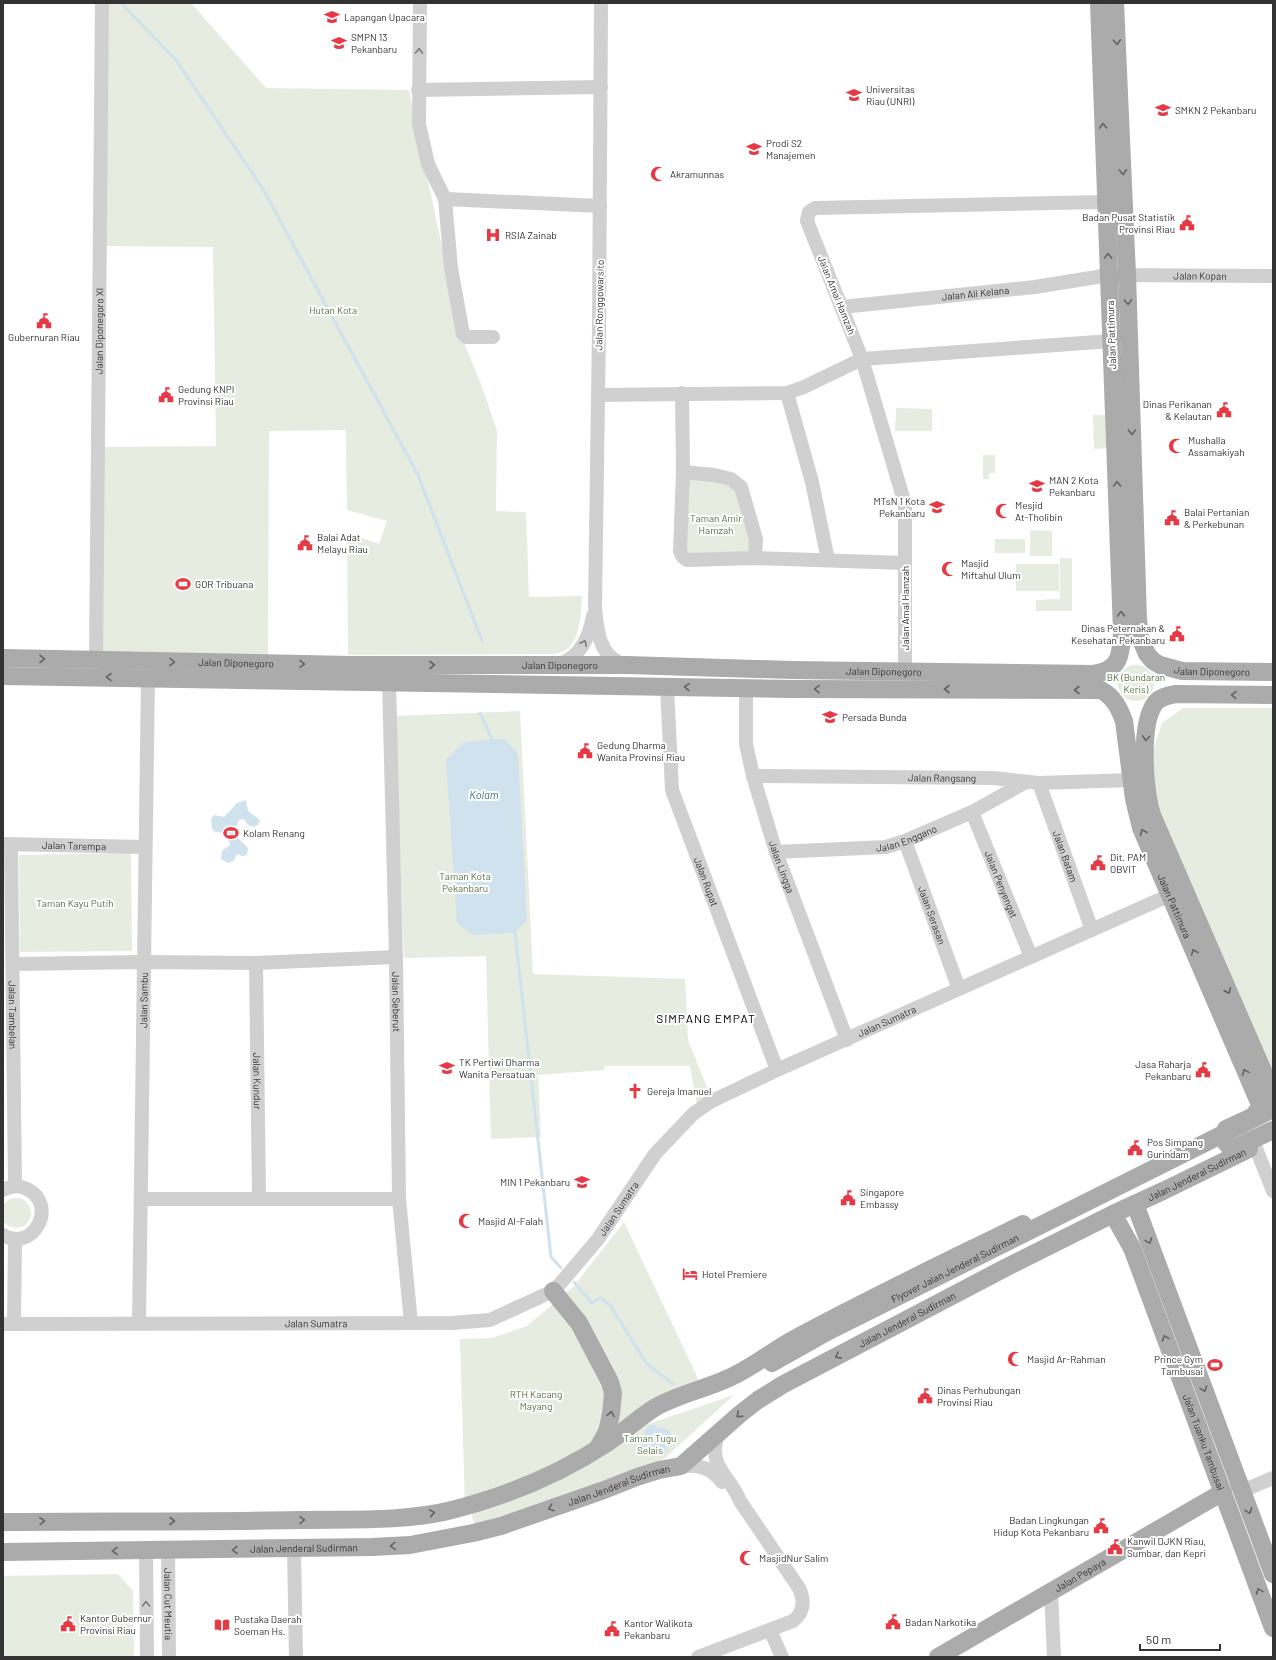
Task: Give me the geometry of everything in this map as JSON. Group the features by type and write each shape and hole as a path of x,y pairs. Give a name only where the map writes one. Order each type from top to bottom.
{"main road":[{"name":"Jalan Pattimura","path":"1099,3 1122,632 1120,651 1114,666"},
{"name":"Jalan Pattimura","path":"1115,3 1127,275 1138,618 1143,645 1153,661"},
{"path":"1157,701 1161,694 1163,678 1161,671 1153,661 1142,656 1134,655 1126,657 1114,666 1110,673 1108,682 1109,691 1113,699 1126,709 1134,711 1143,710 1169,695 1176,694 1273,695"},
{"name":"Jalan Diponegoro","path":"3,658 96,659 230,671 389,681 791,689 1101,690 1108,693 1113,699"},
{"name":"Jalan Diponegoro","path":"1153,661 1175,670 1273,672"},
{"name":"Jalan Diponegoro","path":"3,676 148,678 230,671 360,665 627,665 791,670 1093,674 1105,672 1114,666"},
{"path":"791,670 791,689"},
{"name":"Jalan Pattimura","path":"1113,699 1120,710 1124,721 1131,780 1138,819 1177,892 1273,1094"},
{"name":"Jalan Pattimura","path":"1157,701 1152,708 1147,726 1145,764 1147,797 1177,892 1269,1106"},
{"path":"1269,1106 1252,1117 1226,1130 1224,1136 1226,1143 1231,1147 1239,1147 1273,1130"},
{"path":"3,1522 253,1521 401,1517 449,1511 520,1488 576,1462 616,1437 635,1421 668,1401 717,1384 740,1372 796,1338 958,1255 1111,1188 1124,1174 1269,1106"},
{"name":"Flyover Jalan Jenderal Sudirman","path":"659,1470 668,1465 729,1398 772,1363 827,1332 1112,1188 1269,1106"},
{"name":"Flyover Jalan Jenderal Sudirman","path":"635,1421 729,1398 777,1373 814,1351 939,1287 1273,1122"},
{"name":"Jalan Jenderal Sudirman","path":"3,1552 349,1549 410,1545 473,1534 501,1526 659,1470 681,1466 718,1433 770,1392 971,1285 1113,1214 1273,1138"},
{"path":"1111,1188 1135,1204"},
{"path":"1111,1188 1113,1214"},
{"name":"Jalan Tuanku Tambusai","path":"1135,1204 1273,1574"},
{"name":"Jalan Tuanku Tambusai","path":"1113,1214 1132,1248 1273,1628"},
{"path":"958,1255 984,1249 1011,1236 1017,1237 1022,1242 1022,1248 1019,1254 991,1268 971,1285"},
{"path":"553,1291 579,1323 610,1382 612,1393 611,1414 606,1432 596,1450"},
{"name":"Jalan Pepaya","path":"945,1655 1051,1591 1223,1492"}],"street":[{"path":"420,3 418,90 419,124 428,164 445,199 451,268 463,334 466,337 493,337"},
{"name":"Jalan Ronggowarsito","path":"601,3 595,607 597,628 602,646 612,659 618,663 627,665"},
{"name":"Jalan Diponegoro XI","path":"96,659 102,9"},
{"path":"418,90 601,87"},
{"path":"445,199 600,206"},
{"name":"Jalan Amal Hamzah","path":"905,671 905,504 862,359 807,221 809,212 815,208 1106,202"},
{"name":"Jalan Kopan","path":"1109,275 1273,276"},
{"name":"Jalan Ali Kelana","path":"842,307 1035,287 1109,275"},
{"path":"598,395 787,393 804,387 862,359 1111,341"},
{"path":"682,393 683,472 680,551 682,556 688,560 755,558 905,563"},
{"path":"787,393 812,482 828,560"},
{"path":"683,472 714,475 731,479 741,486 756,539 755,558"},
{"name":"Jalan Ronggowarsito","path":"556,665 571,659 580,651 591,628 595,607"},
{"name":"Jalan Sambu","path":"139,1323 142,1199 144,847 148,678"},
{"name":"Jalan Seberut","path":"389,681 396,957 399,1199 411,1323"},
{"name":"Jalan Rupat","path":"667,687 672,790 777,1070"},
{"name":"Jalan Lingga","path":"746,688 746,744 753,776 776,852 847,1040"},
{"name":"Jalan Rangsang","path":"753,776 993,778 1033,783 1131,780"},
{"name":"Jalan Enggano","path":"776,852 886,847 904,841 972,812 1033,783"},
{"name":"Jalan Batam","path":"1033,783 1092,930"},
{"name":"Jalan Penyengat","path":"972,812 1031,957"},
{"name":"Jalan Serasan","path":"904,841 959,989"},
{"name":"Jalan Tarempa","path":"7,844 144,847"},
{"name":"Jalan Tambelan","path":"7,844 14,964 9,1188 23,1187 31,1191 37,1197 42,1212 41,1221 31,1234 24,1238 9,1237 8,1324"},
{"name":"Jalan Sumatra","path":"8,1324 452,1323 490,1320 553,1291 598,1239 655,1154 693,1114 710,1102 777,1070 1177,892"},
{"path":"14,964 256,962 396,957"},
{"name":"Jalan Kundur","path":"256,962 259,1199"},
{"path":"1255,1146 1273,1191"},
{"path":"142,1199 399,1199"},
{"path":"698,1657 793,1621 799,1616 803,1604 799,1588 716,1463 714,1446 718,1433"},
{"path":"681,1466 691,1466 710,1470 716,1474 732,1496 740,1501"},
{"path":"1242,1491 1273,1478"},
{"path":"294,1549 296,1657"},
{"name":"Jalan Cut Meutia","path":"168,1550 169,1657"},
{"path":"146,1551 147,1657"},
{"path":"1051,1591 1054,1657"},
{"path":"770,1630 782,1657"}],"green space":[{"name":"Hutan Kota","path":"102,3 191,3 266,88 409,90 460,333 481,384 497,431 496,511 526,512 529,597 582,596 579,625 575,639 566,650 554,654 348,655 347,533 379,544 387,521 347,510 346,430 269,431 268,663 96,659 99,447 216,446 213,247 99,246"},
{"path":"896,408 932,409 932,431 895,431"},
{"path":"1093,415 1107,415 1109,448 1094,449"},
{"path":"983,455 995,455 995,473 989,473 989,479 983,479"},
{"name":"Taman Amir Hamzah","path":"683,472 741,487 755,558 687,560"},
{"path":"1030,530 1052,531 1052,556 1030,556"},
{"path":"995,539 1025,539 1025,553 995,553"},
{"path":"1060,558 1072,558 1072,611 1036,611 1036,600 1060,599"},
{"path":"1016,564 1059,564 1059,591 1016,591"},
{"name":"BK (Bundaran Keris)","path":"1140,665 1149,670 1153,676 1153,690 1149,696 1140,701 1132,701 1123,696 1119,690 1118,679 1123,670 1129,666"},
{"path":"1183,708 1273,708 1273,1082 1158,817 1150,760 1162,723"},
{"name":"Taman Kota Pekanbaru","path":"520,711 533,974 685,979 688,1040 712,1100 698,1110 690,1066 605,1066 604,1070 538,1075 541,1137 491,1139 486,956 404,958 395,716"},
{"name":"Taman Kayu Putih","path":"131,853 132,951 20,952 19,855"},
{"path":"16,1198 27,1202 31,1213 27,1224 16,1228 5,1224 1,1213 5,1202"},
{"name":"RTH Kacang Mayang","path":"624,1222 701,1385 572,1464 465,1508 460,1339 492,1338 527,1326 573,1287"},
{"name":"Taman Tugu Selais","path":"734,1395 665,1458 655,1465 475,1526 471,1513 642,1426"},
{"name":"Kantor Gubernur Provinsi Riau","path":"118,1574 133,1591 134,1657 3,1657 3,1576"}],"water":[{"name":"Kolam","path":"492,739 505,739 518,754 527,920 515,933 473,935 457,923 446,760 463,743"},
{"path":"246,800 248,811 260,820 258,825 254,827 248,825 244,819 239,820 235,829 239,839 248,848 247,855 242,856 237,854 234,861 228,863 221,859 222,851 230,845 226,833 215,832 212,829 211,819 214,815 224,817 237,803"},
{"path":"650,1425 655,1425 659,1428 670,1431 672,1438 667,1444 667,1452 664,1454 658,1455 652,1451 646,1452 642,1449 641,1443 645,1437 644,1431"}],"waterway":[{"path":"121,3 176,60 263,189 418,475 482,641"},
{"path":"480,713 492,739"},
{"path":"515,933 551,1257 561,1268"},
{"path":"574,1282 592,1303 600,1298 610,1305 647,1364 673,1384"}],"place":[{"name":"Lapangan Upacara","path":"332,17"},
{"name":"SMPN 13 Pekanbaru","path":"339,43"},
{"name":"Universitas Riau (UNRI)","path":"854,95"},
{"name":"SMKN 2 Pekanbaru","path":"1163,110"},
{"name":"Prodi S2 Manajemen","path":"754,149"},
{"name":"Akramunnas","path":"658,174"},
{"name":"Badan Pusat Statistik Provinsi Riau","path":"1187,223"},
{"name":"RSIA Zainab","path":"493,235"},
{"name":"Gubernuran Riau","path":"44,321"},
{"name":"Gedung KNPI Provinsi Riau","path":"166,395"},
{"name":"Dinas Perikanan & Kelautan","path":"1224,410"},
{"name":"Mushalla Assamakiyah","path":"1176,446"},
{"name":"MAN 2 Kota Pekanbaru","path":"1037,486"},
{"name":"MTsN 1 Kota Pekanbaru","path":"937,507"},
{"name":"Mesjid At-Tholibin","path":"1003,511"},
{"name":"Balai Pertanian & Perkebunan","path":"1172,518"},
{"name":"Balai Adat Melayu Riau","path":"305,543"},
{"name":"Masjid Miftahul Ulum","path":"949,569"},
{"name":"GOR Tribuana","path":"183,584"},
{"name":"Dinas Peternakan & Kesehatan Pekanbaru","path":"1177,634"},
{"name":"Persada Bunda","path":"830,717"},
{"name":"Gedung Dharma Wanita Provinsi Riau","path":"585,751"},
{"name":"Kolam Renang","path":"231,833"},
{"name":"Dit. PAM OBVIT","path":"1098,863"},
{"name":"TK Pertiwi Dharma Wanita Persatuan","path":"447,1068"},
{"name":"Jasa Raharja Pekanbaru","path":"1203,1070"},
{"name":"Gereja Imanuel","path":"635,1091"},
{"name":"Pos Simpang Gurindam","path":"1135,1148"},
{"name":"MIN 1 Pekanbaru","path":"582,1182"},
{"name":"Singapore Embassy","path":"848,1198"},
{"name":"Masjid Al-Falah","path":"466,1221"},
{"name":"Hotel Premiere","path":"690,1274"},
{"name":"Masjid Ar-Rahman","path":"1015,1359"},
{"name":"Prince Gym Tambusai","path":"1215,1365"},
{"name":"Dinas Perhubungan Provinsi Riau","path":"925,1396"},
{"name":"Badan Lingkungan Hidup Kota Pekanbaru","path":"1101,1526"},
{"name":"Kanwil DJKN Riau, Sumbar, dan Kepri","path":"1115,1547"},
{"name":"MasjidNur Salim","path":"747,1558"},
{"name":"Badan Narkotika","path":"893,1622"},
{"name":"Kantor Gubernur Provinsi Riau","path":"68,1624"},
{"name":"Pustaka Daerah Soeman Hs.","path":"222,1625"},
{"name":"Kantor Walikota Pekanbaru","path":"612,1629"}],"district":[{"name":"SIMPANG EMPAT","path":"706,1019"}]}
